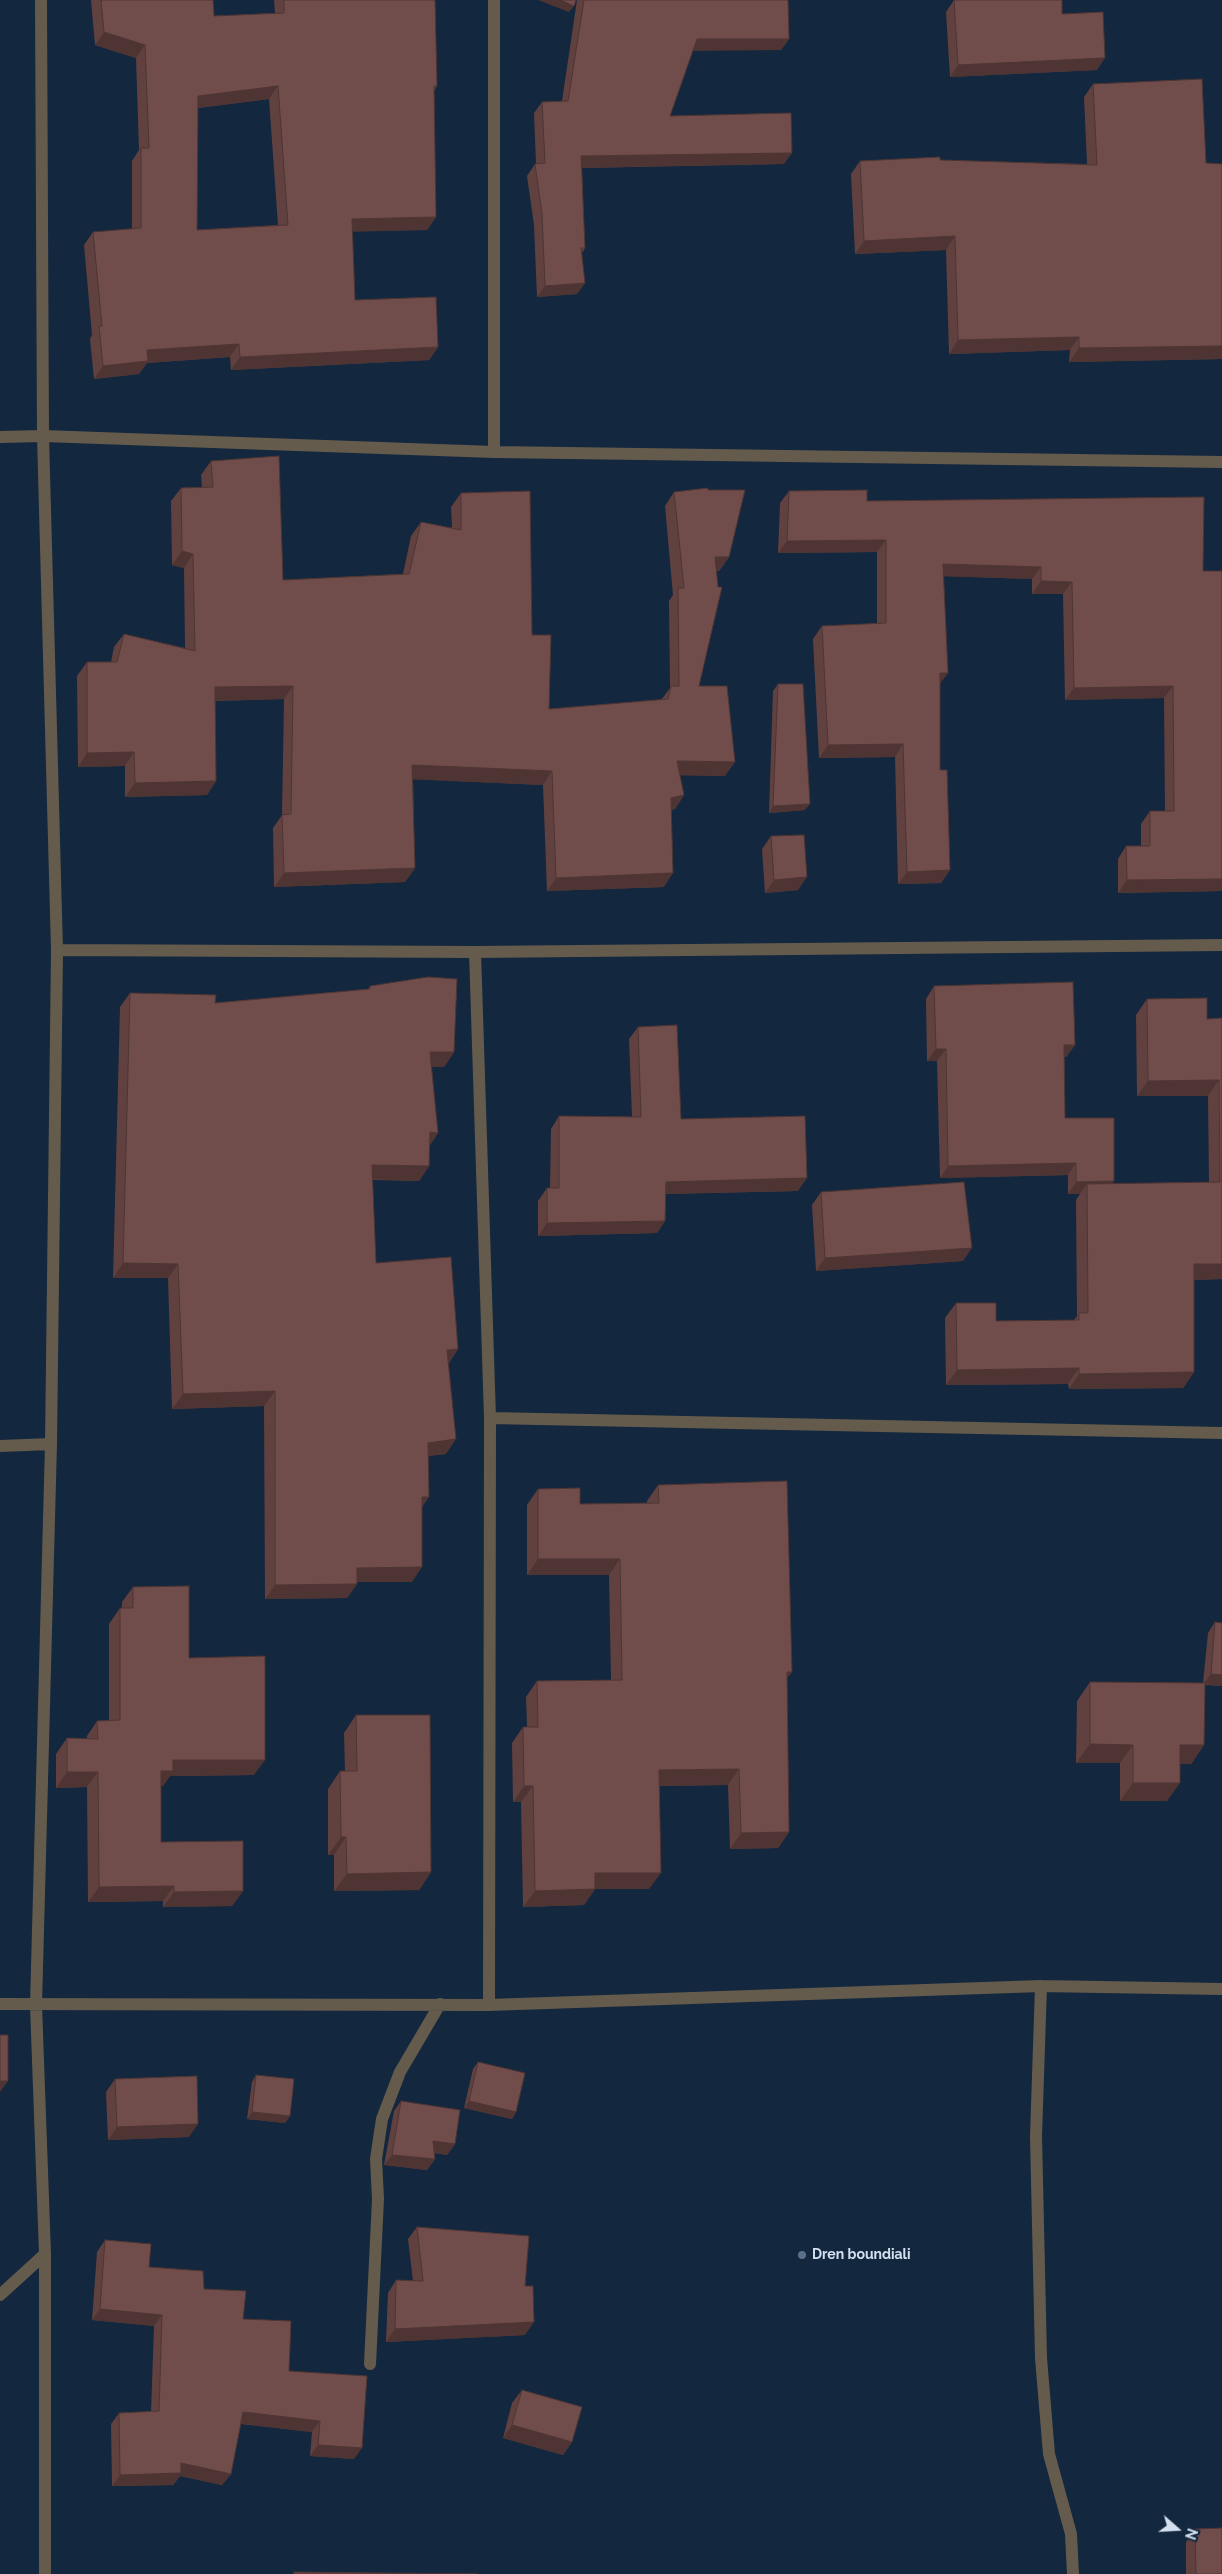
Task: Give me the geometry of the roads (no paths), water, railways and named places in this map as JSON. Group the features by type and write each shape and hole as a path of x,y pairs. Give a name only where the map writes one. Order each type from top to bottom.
{"street":[{"path":"41,0 43,436 57,950 52,1444 36,2004 45,2254 45,2574"},
{"path":"494,0 494,452"},
{"path":"0,437 43,436 494,452 1222,462"},
{"path":"57,950 475,952 1222,945"},
{"path":"475,952 490,1418 489,2005"},
{"path":"490,1418 1222,1433"},
{"path":"0,1446 52,1444"},
{"path":"1041,1986 1036,2136 1042,2358 1049,2454 1071,2534 1073,2574"},
{"path":"0,2004 489,2005 1041,1986 1222,1989"},
{"path":"370,2364 378,2199 376,2159 382,2119 400,2072 440,2004"},
{"path":"0,2295 45,2254"}],"place":[{"name":"Dren boundiali","path":"802,2255"}]}
